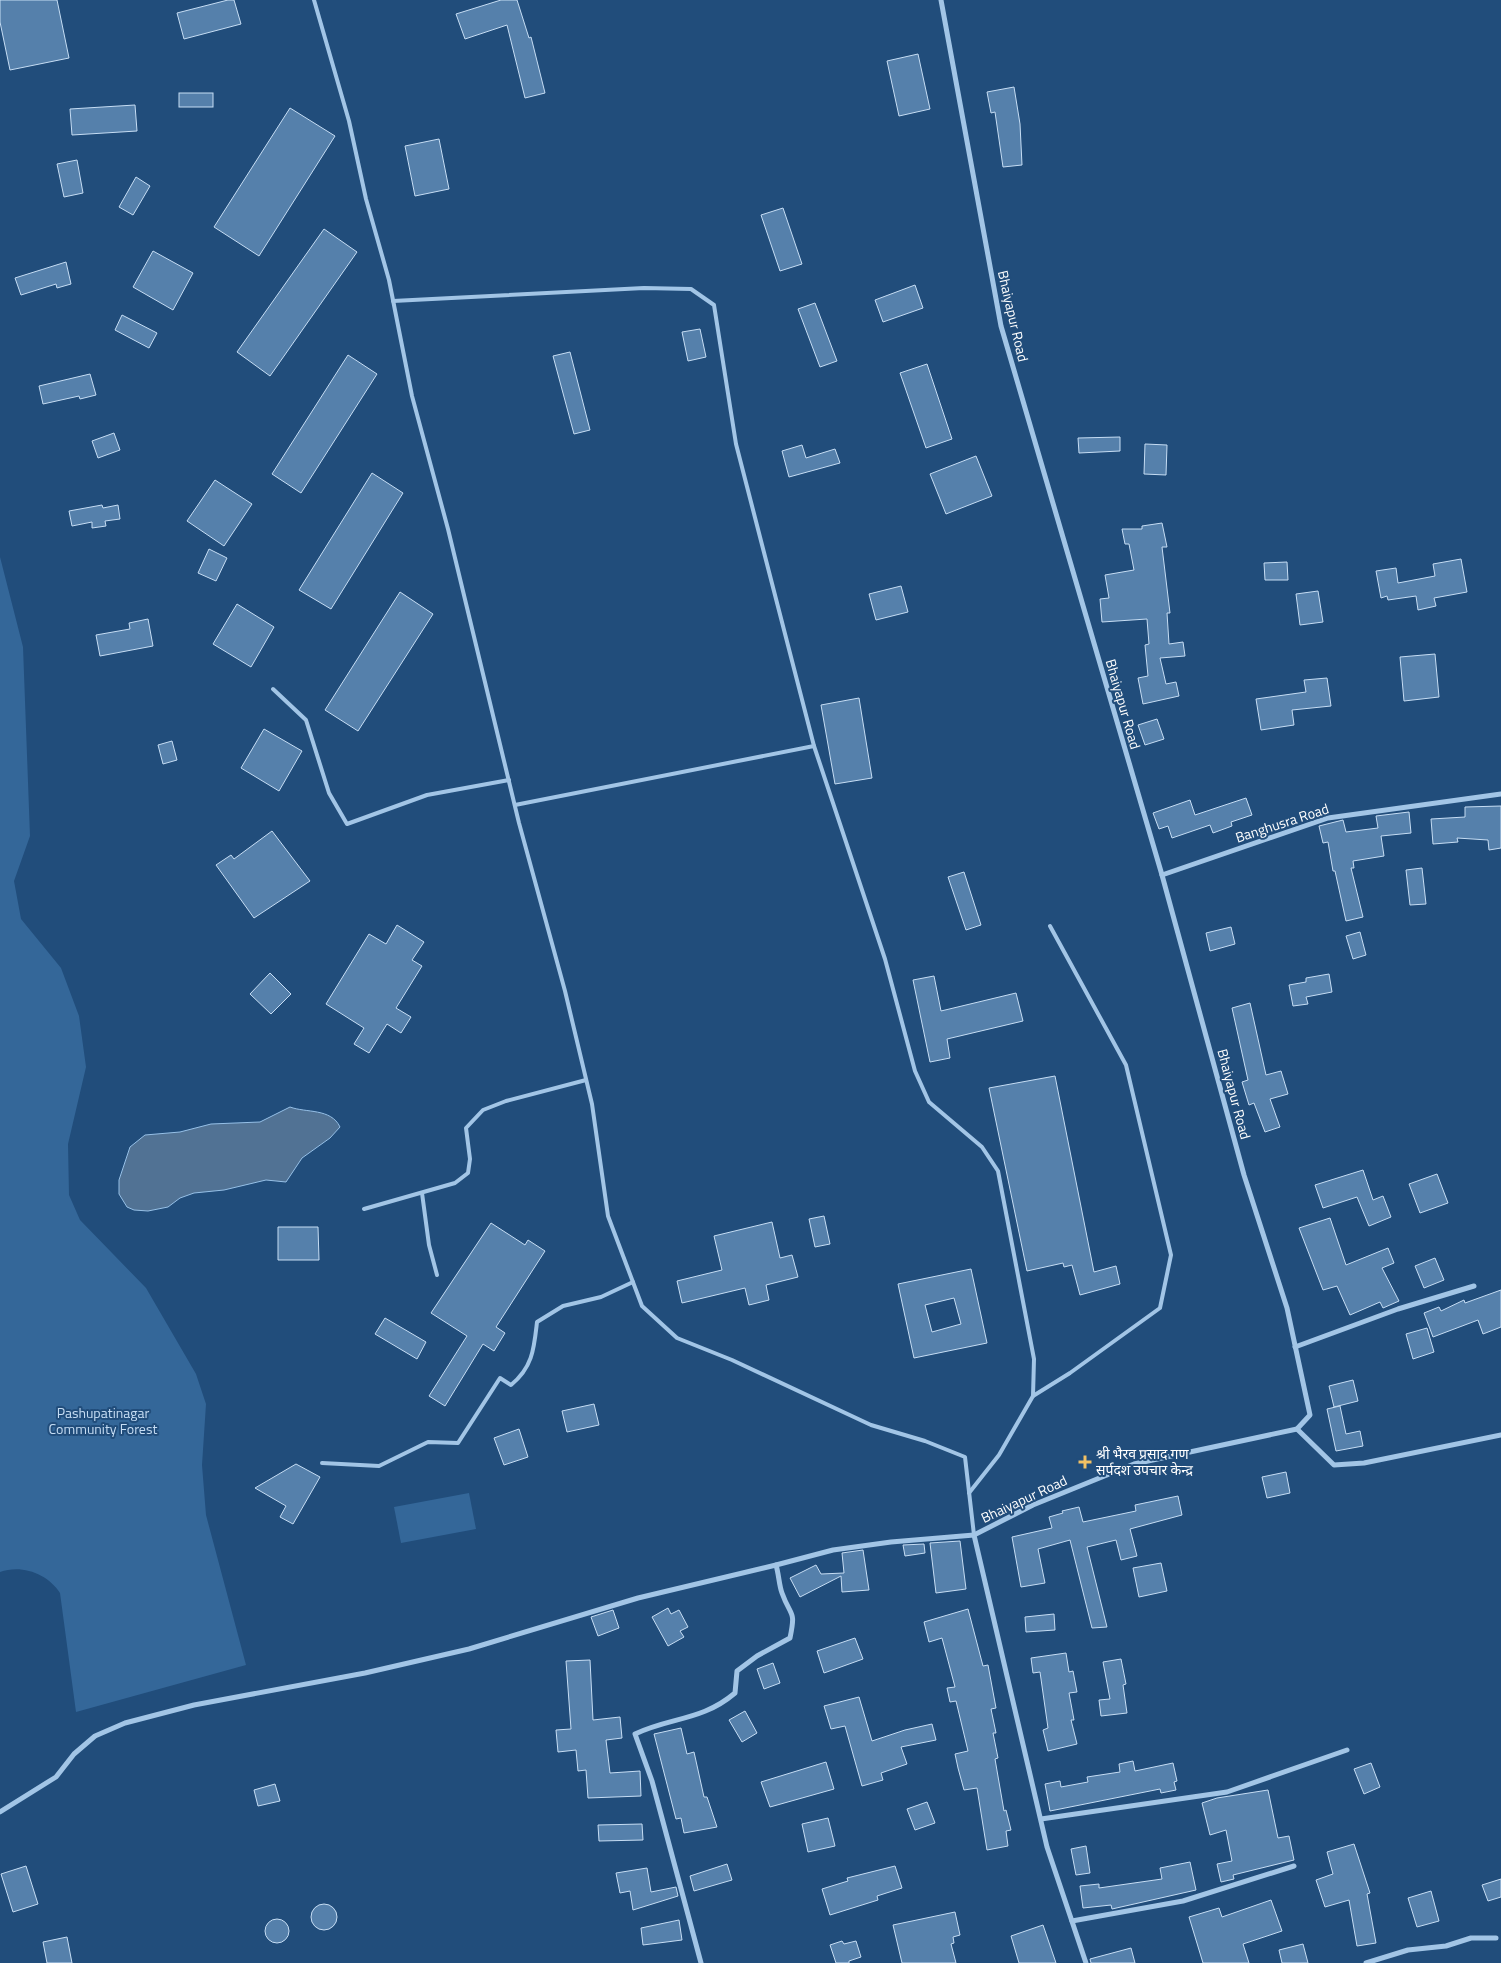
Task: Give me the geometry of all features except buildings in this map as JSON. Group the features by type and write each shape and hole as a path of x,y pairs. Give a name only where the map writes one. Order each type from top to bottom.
{"street":[{"name":"Bhaiyapur Road","path":"941,0 1000,326 1162,875 1244,1175 1287,1308 1310,1415 1297,1429 1134,1464 1033,1505 974,1535 1047,1846 1086,1963"},
{"name":"Banghusra Road","path":"1162,875 1328,818 1501,794"},
{"path":"1295,1347 1398,1309 1474,1286"},
{"path":"1297,1429 1334,1465 1364,1463 1501,1435"},
{"path":"0,1812 56,1777 74,1754 96,1736 125,1723 194,1705 365,1673 469,1649 638,1598 776,1566 833,1550 891,1542 974,1535"},
{"path":"701,1963 652,1781 635,1734 652,1726 698,1716 725,1702 736,1693 737,1671 757,1656 790,1638 795,1617 781,1591 781,1578 776,1566"},
{"path":"1041,1819 1227,1792 1347,1750"},
{"path":"1072,1921 1183,1901 1294,1866"},
{"path":"1366,1963 1408,1950 1446,1946 1471,1938 1496,1938"}],"lane":[{"path":"314,0 349,121 366,199 394,301 412,396 448,528 515,805 565,991 586,1080 608,1216 642,1306 677,1338 732,1360 871,1425 925,1441 965,1457 974,1535"},
{"path":"394,301 644,288 691,289 714,305 736,444 814,746 885,959 915,1071 929,1102 982,1147 998,1171 1034,1359 1033,1396"},
{"path":"272,689 306,720 329,793 347,824 427,795 509,780"},
{"path":"515,805 814,746"},
{"path":"968,1494 999,1455 1033,1396 1077,1368 1160,1308 1171,1255 1126,1065 1050,926"},
{"path":"364,1209 455,1183 468,1173 470,1159 466,1128 483,1110 506,1101 586,1080"},
{"path":"422,1192 429,1245 437,1275"},
{"path":"322,1463 379,1466 428,1442 458,1443 500,1378 511,1385 524,1374 534,1350 537,1322 563,1306 601,1297 633,1282"}],"green space":[{"name":"Pashupatinagar Community Forest","path":"0,557 23,647 30,836 14,881 21,919 61,968 79,1016 86,1067 68,1144 69,1195 80,1220 146,1288 196,1374 206,1404 202,1465 206,1515 246,1665 76,1712 60,1593 49,1581 34,1572 17,1569 0,1572"},
{"path":"469,1493 476,1529 401,1543 394,1507"}],"shaded area":[{"path":"290,1107 324,1114 336,1121 340,1127 330,1138 302,1158 286,1182 266,1180 224,1190 194,1193 180,1198 168,1207 148,1211 134,1210 127,1207 119,1194 119,1180 130,1147 145,1135 180,1132 211,1124 260,1122"}],"place":[{"name":"श्री भैरव प्रसाद गण सर्पदश उपचार केन्द्र","path":"1085,1462"}]}
